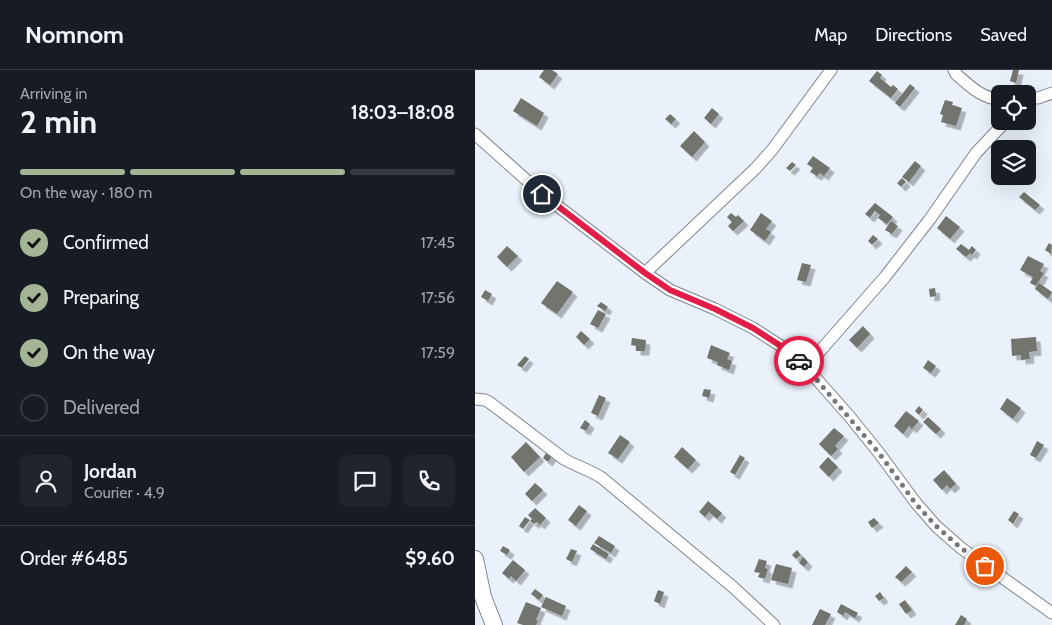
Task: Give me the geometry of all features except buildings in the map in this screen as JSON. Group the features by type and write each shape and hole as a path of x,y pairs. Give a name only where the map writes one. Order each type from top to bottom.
{"street":[{"path":"645,273 755,169 772,150 831,70"},
{"path":"954,70 956,74 978,92 991,98"},
{"path":"1036,97 1052,94"},
{"path":"806,367 885,277 930,219 976,153 998,130"},
{"path":"475,134 542,194 645,273 670,290 753,328 787,350 806,367 879,453 916,504 936,526 975,558 1052,613"},
{"path":"475,398 489,402 564,459 602,478 733,587 774,625"},
{"path":"475,559 483,597 493,625"}],"way so far":[{"path":"799,361 850,417 916,504 947,536 985,566"}],"route":[{"path":"542,194 670,290 753,328 787,350 799,361"}]}
